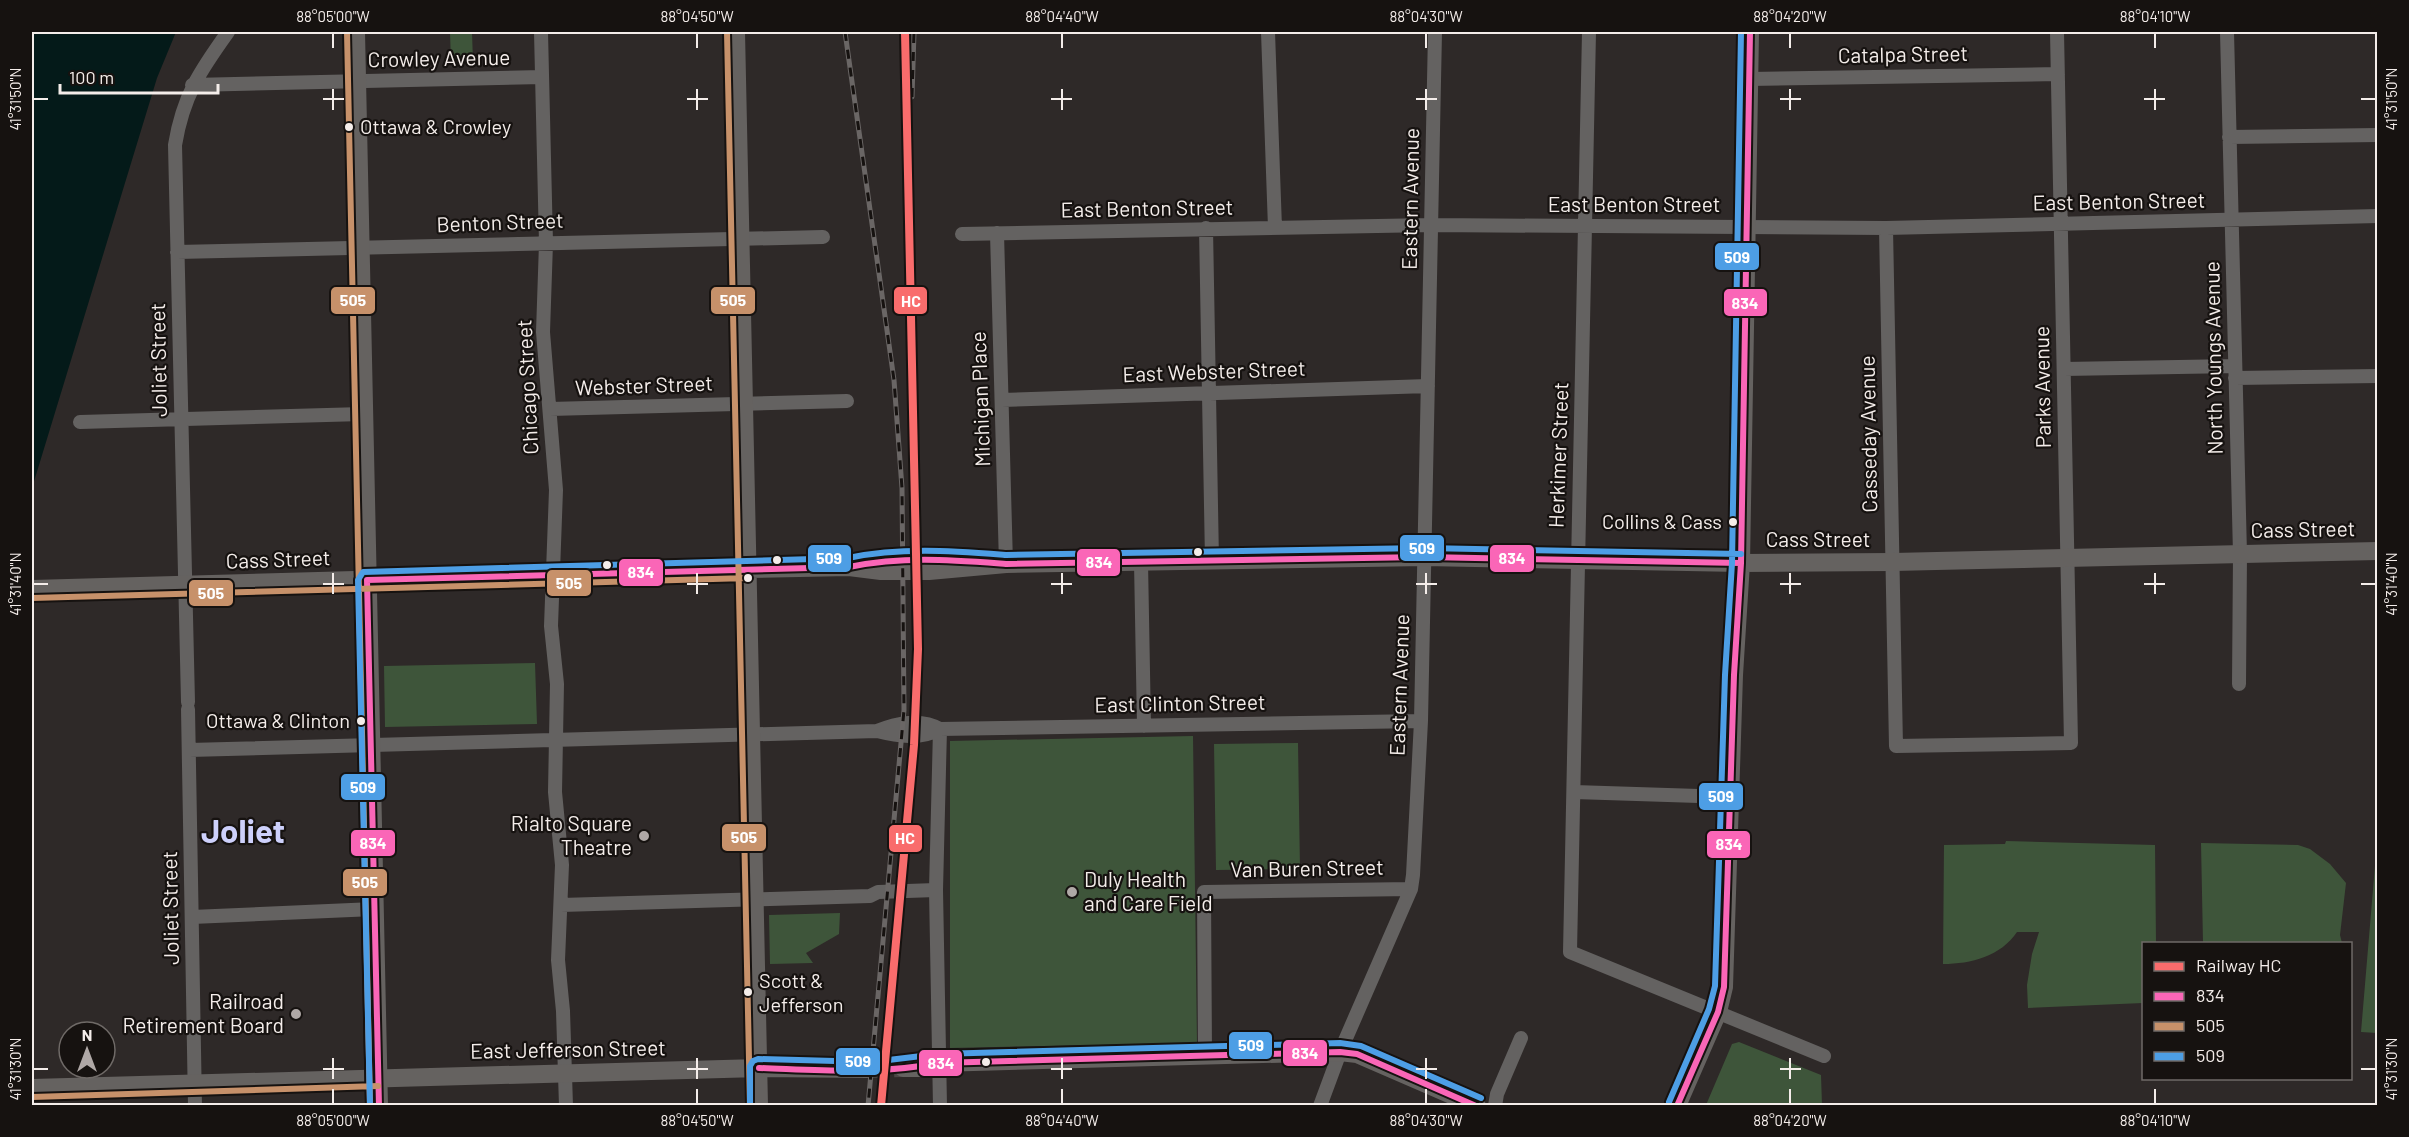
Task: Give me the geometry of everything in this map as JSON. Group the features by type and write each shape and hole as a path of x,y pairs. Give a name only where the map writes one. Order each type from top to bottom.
{"main road":[{"path":"356,32 379,1106"},
{"path":"736,32 753,735 759,1106"},
{"path":"1677,1106 1718,1012 1724,987 1734,671 1741,563 1750,32"},
{"name":"Cass Street","path":"32,589 748,569 849,567 881,571 929,571 1006,564 1425,557 1741,563 1893,562 2378,550"},
{"path":"904,1062 919,1057 938,1063 1340,1052 1357,1054 1456,1100 1477,1106"},
{"name":"East Jefferson Street","path":"32,1088 867,1064"}],"street":[{"name":"Joliet Street","path":"195,1106 175,145 192,85 210,55 228,32"},
{"name":"Chicago Street","path":"542,32 546,243 543,333 556,490 551,626 557,684 558,740 555,781 562,865 558,960 563,1011 566,1106"},
{"path":"1268,32 1275,228"},
{"name":"Eastern Avenue","path":"1320,1106 1340,1052 1411,889 1413,875 1421,722 1435,32"},
{"name":"Herkimer Street","path":"1589,32 1587,225 1577,560 1570,952 1718,1012"},
{"name":"Parks Avenue","path":"1896,746 2071,743 2057,32"},
{"name":"North Youngs Avenue","path":"2227,32 2240,554 2239,684"},
{"name":"Catalpa Street","path":"1749,79 2058,74"},
{"name":"Crowley Avenue","path":"192,85 542,77"},
{"path":"2229,137 2378,135"},
{"name":"East Benton Street","path":"962,234 1431,225 1886,228 2378,216"},
{"path":"1206,228 1212,561"},
{"name":"Casseday Avenue","path":"1886,228 1896,746"},
{"name":"Michigan Place","path":"997,233 1006,564"},
{"name":"Benton Street","path":"177,252 823,237"},
{"path":"2064,369 2378,375"},
{"name":"East Webster Street","path":"1002,400 1428,386"},
{"name":"Webster Street","path":"549,410 847,401"},
{"path":"80,422 363,414"},
{"path":"1141,562 1144,726"},
{"name":"East Clinton Street","path":"189,750 753,735 877,730 894,724 930,723 940,729 1421,722"},
{"path":"940,729 936,895 940,1106"},
{"path":"1574,792 1730,797"},
{"name":"Van Buren Street","path":"1205,1055 1204,892 1411,889"},
{"path":"561,905 870,896 879,901 936,895"},
{"path":"192,916 374,909"},
{"path":"1718,1012 1824,1056"},
{"path":"1495,1106 1497,1094 1521,1038"}],"green space":[{"path":"450,32 472,32 473,62 451,63"},
{"path":"535,663 537,724 385,727 384,666"},
{"name":"Duly Health and Care Field","path":"1193,736 1197,1043 950,1048 950,741"},
{"path":"1298,743 1300,869 1216,870 1214,744"},
{"path":"2006,841 2155,845 2156,942 2142,942 2142,1003 2028,1008 2027,985 2032,954 2039,932 2017,932 2003,947 1985,957 1943,964 1944,845 2005,844"},
{"path":"2377,842 2378,1033 2361,1032"},
{"path":"2201,843 2298,845 2310,849 2330,864 2346,883 2340,935 2342,942 2203,942"},
{"path":"840,913 839,934 806,953 813,963 770,964 769,915"},
{"path":"1739,1042 1821,1075 1822,1105 1706,1105 1732,1044"}],"water":[{"path":"32,32 176,32 157,78 32,488"}],"tunnel":[{"path":"867,1069 903,1068"}],"railway":[{"path":"845,32 894,380 902,488 904,710 868,1106"},
{"path":"912,97 914,32"}],"rail line":[{"name":"HC","path":"881,1106 914,745 918,649 905,32"}],"transit line":[{"name":"505","path":"347,32 370,1106"},
{"name":"505","path":"727,32 750,1106"},
{"name":"509","path":"1669,1102 1709,1009 1715,986 1725,675 1732,563 1741,32"},
{"name":"834","path":"1677,1106 1718,1012 1724,987 1734,675 1741,563 1750,32"},
{"name":"509","path":"370,1106 358,580 363,572 848,558 888,552 927,551 1006,555 1425,548 1741,554"},
{"name":"834","path":"367,580 849,567 889,561 928,560 1006,564 1425,557 1741,563"},
{"name":"505","path":"32,598 748,578"},
{"name":"834","path":"367,580 379,1106"},
{"name":"509","path":"750,1106 750,1066 758,1059 872,1062 938,1054 1340,1043 1361,1046 1481,1098"},
{"name":"834","path":"759,1068 871,1070 938,1063 1340,1052 1357,1054 1476,1106"},
{"name":"505","path":"32,1097 378,1086"}],"place":[{"name":"Ottawa & Crowley","path":"349,127"},
{"name":"Collins & Cass","path":"1733,522"},
{"name":"Ottawa & Clinton","path":"361,721"},
{"name":"Rialto Square Theatre","path":"644,836"},
{"name":"Duly Health and Care Field","path":"1072,892"},
{"name":"Scott & Jefferson","path":"748,992"},
{"name":"Railroad Retirement Board","path":"296,1014"}],"district":[{"name":"Joliet","path":"243,831"}]}
